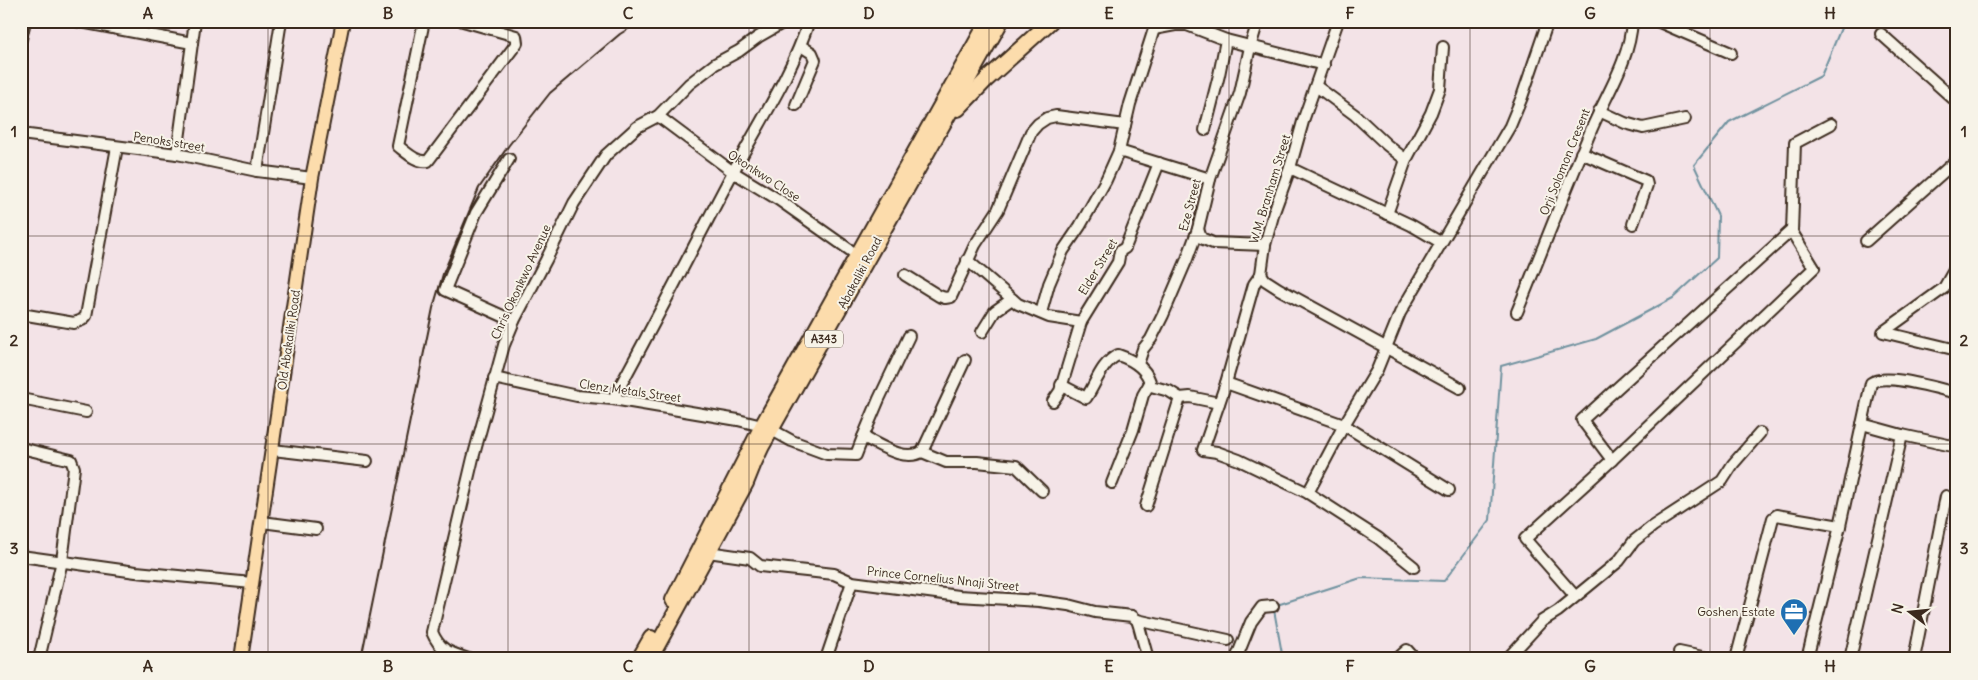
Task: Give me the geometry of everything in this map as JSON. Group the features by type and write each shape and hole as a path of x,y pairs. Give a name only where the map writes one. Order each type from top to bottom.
{"highway":[{"path":"974,47 983,21"},
{"name":"Abakaliki Road","path":"639,659 767,428 857,255 988,21"},
{"name":"Abakaliki Road","path":"650,659 746,483 767,428 1002,21"},
{"path":"946,120 987,79 1051,21"}],"main road":[{"name":"Old Abakaliki Road","path":"241,659 312,178 342,21"}],"street":[{"path":"21,39 25,21"},
{"path":"76,21 192,43"},
{"path":"177,154 195,21"},
{"path":"257,171 281,21"},
{"path":"424,21 398,146 424,162 428,161 517,43 516,36 463,21"},
{"name":"Chris Okonkwo Avenue","path":"469,659 444,650 436,642 432,632 494,378 514,321 574,203 592,173 606,155 637,127 658,116 690,84 715,64 786,21"},
{"path":"613,399 733,172 788,74 801,46 809,21"},
{"name":"Eze Street","path":"1138,364 1143,349 1151,339 1163,315 1198,228 1210,179 1240,93 1258,21"},
{"name":"W.M. Branham Street","path":"1308,493 1239,460 1217,452 1203,450 1226,383 1254,284 1261,274 1265,245 1274,212 1338,21"},
{"path":"1414,568 1378,538 1308,493 1344,425 1377,370 1400,313 1440,242 1510,126 1548,21"},
{"name":"Orji Solomon Cresent","path":"1517,312 1581,153 1599,111 1618,75 1629,39 1632,21"},
{"path":"1657,21 1732,52"},
{"path":"1041,312 1049,284 1063,251 1080,226 1106,180 1119,151 1154,25 1187,25 1250,47 1324,64"},
{"path":"1881,34 1957,102"},
{"path":"1205,130 1226,40"},
{"path":"796,106 815,60 812,53 801,46"},
{"path":"1387,214 1406,160 1431,113 1440,88 1443,47"},
{"path":"1316,86 1354,115 1387,146 1406,160"},
{"path":"1599,111 1625,123 1643,128 1685,119"},
{"name":"Okonkwo Close","path":"658,116 733,172 779,200 857,255"},
{"path":"904,275 945,298 951,297 968,260 998,210 1026,144 1038,124 1047,118 1056,116 1125,125"},
{"path":"1575,596 1525,539 1612,460 1814,268 1792,230 1795,144 1831,124"},
{"name":"Penoks street","path":"21,134 177,154 257,171 312,178"},
{"path":"21,314 74,323 86,316 117,147"},
{"path":"1119,151 1210,179"},
{"path":"1581,153 1646,181 1647,185 1633,224"},
{"path":"509,159 476,213 445,290 514,321"},
{"path":"1866,241 1957,160"},
{"name":"Elder Street","path":"1053,400 1060,391 1081,322 1118,262 1120,251 1125,248 1159,163"},
{"path":"1290,168 1387,214 1440,242"},
{"path":"1198,228 1201,238 1213,243 1265,245"},
{"path":"1612,460 1582,420 1792,230"},
{"path":"968,260 1018,304 1041,312 1049,317 1081,322"},
{"path":"1957,265 1944,288 1883,332 1957,350"},
{"path":"1261,274 1265,280 1279,289 1460,388"},
{"path":"982,332 995,311 1012,299"},
{"path":"909,336 879,399 864,438 900,453 914,456 922,452 965,360"},
{"path":"1061,384 1086,398 1101,371 1113,357 1118,355 1138,364 1148,375 1151,386 1169,391 1180,398 1190,397 1219,403"},
{"name":"Clenz Metals Street","path":"494,378 577,396 613,399 738,420 767,428 792,441 827,454 856,455 864,438"},
{"path":"1807,659 1840,526 1871,383 1882,378 1893,379 1957,392"},
{"path":"1112,483 1150,383"},
{"path":"1226,383 1344,425 1449,490"},
{"path":"1146,506 1180,398"},
{"path":"21,399 86,412"},
{"path":"1862,424 1902,435 1957,446"},
{"path":"1507,659 1542,622 1619,561 1634,541 1653,526 1722,480 1733,464 1760,433"},
{"path":"1850,659 1902,435"},
{"path":"21,448 70,460 74,463 62,561 39,659"},
{"path":"273,450 367,461"},
{"path":"922,452 946,462 977,462 1016,466 1042,491"},
{"path":"1914,659 1946,496"},
{"path":"1736,659 1774,518 1777,515 1840,526"},
{"path":"262,522 316,529"},
{"name":"Prince Cornelius Nnaji Street","path":"708,552 750,558 760,566 834,574 852,582 959,596 1007,598 1068,605 1096,612 1132,616 1137,620 1228,640"},
{"path":"21,556 136,572 252,583"},
{"path":"826,659 852,582"},
{"path":"1236,659 1251,622 1262,607 1273,606"},
{"path":"1137,620 1144,638 1148,659"},
{"path":"1397,659 1407,650 1415,659"},
{"path":"1679,652 1712,659"}],"waterway":[{"path":"1277,605 1361,578 1444,581 1490,520 1501,366 1596,339 1673,298 1717,258 1718,216 1694,165 1729,122 1821,76 1844,21"},
{"path":"1274,610 1283,659"}],"railway":[{"path":"361,659 433,308 443,274 479,188 509,145 550,93 620,34 641,21"}],"place":[{"name":"Goshen Estate","path":"1794,636"}]}
